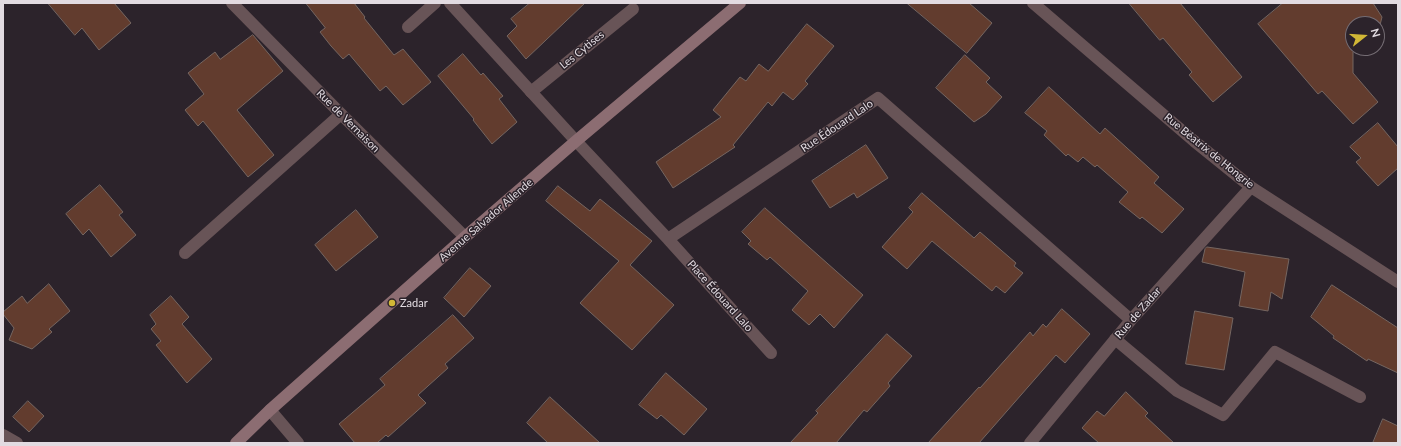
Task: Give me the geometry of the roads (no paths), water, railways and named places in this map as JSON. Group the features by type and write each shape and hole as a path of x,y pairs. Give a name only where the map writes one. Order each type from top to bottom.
{"street":[{"name":"Rue de Vernaison","path":"232,3 465,237"},
{"path":"408,27 435,3"},
{"path":"450,3 668,239"},
{"name":"Avenue Salvador Allende","path":"236,443 270,410 465,237 740,3"},
{"name":"Rue Béatrix de Hongrie","path":"1033,3 1194,141 1251,187 1398,282"},
{"name":"Les Cytises","path":"531,92 633,9"},
{"name":"Rue Édouard Lalo","path":"668,239 878,98 1131,320"},
{"path":"185,252 341,114"},
{"name":"Rue de Zadar","path":"1030,443 1131,320 1251,187"},
{"name":"Place Édouard Lalo","path":"668,239 772,353"},
{"path":"1115,339 1177,391 1223,415 1275,352 1360,397"},
{"path":"270,410 298,443"},
{"path":"3,435 17,443"}],"place":[{"name":"Zadar","path":"392,303"}]}
